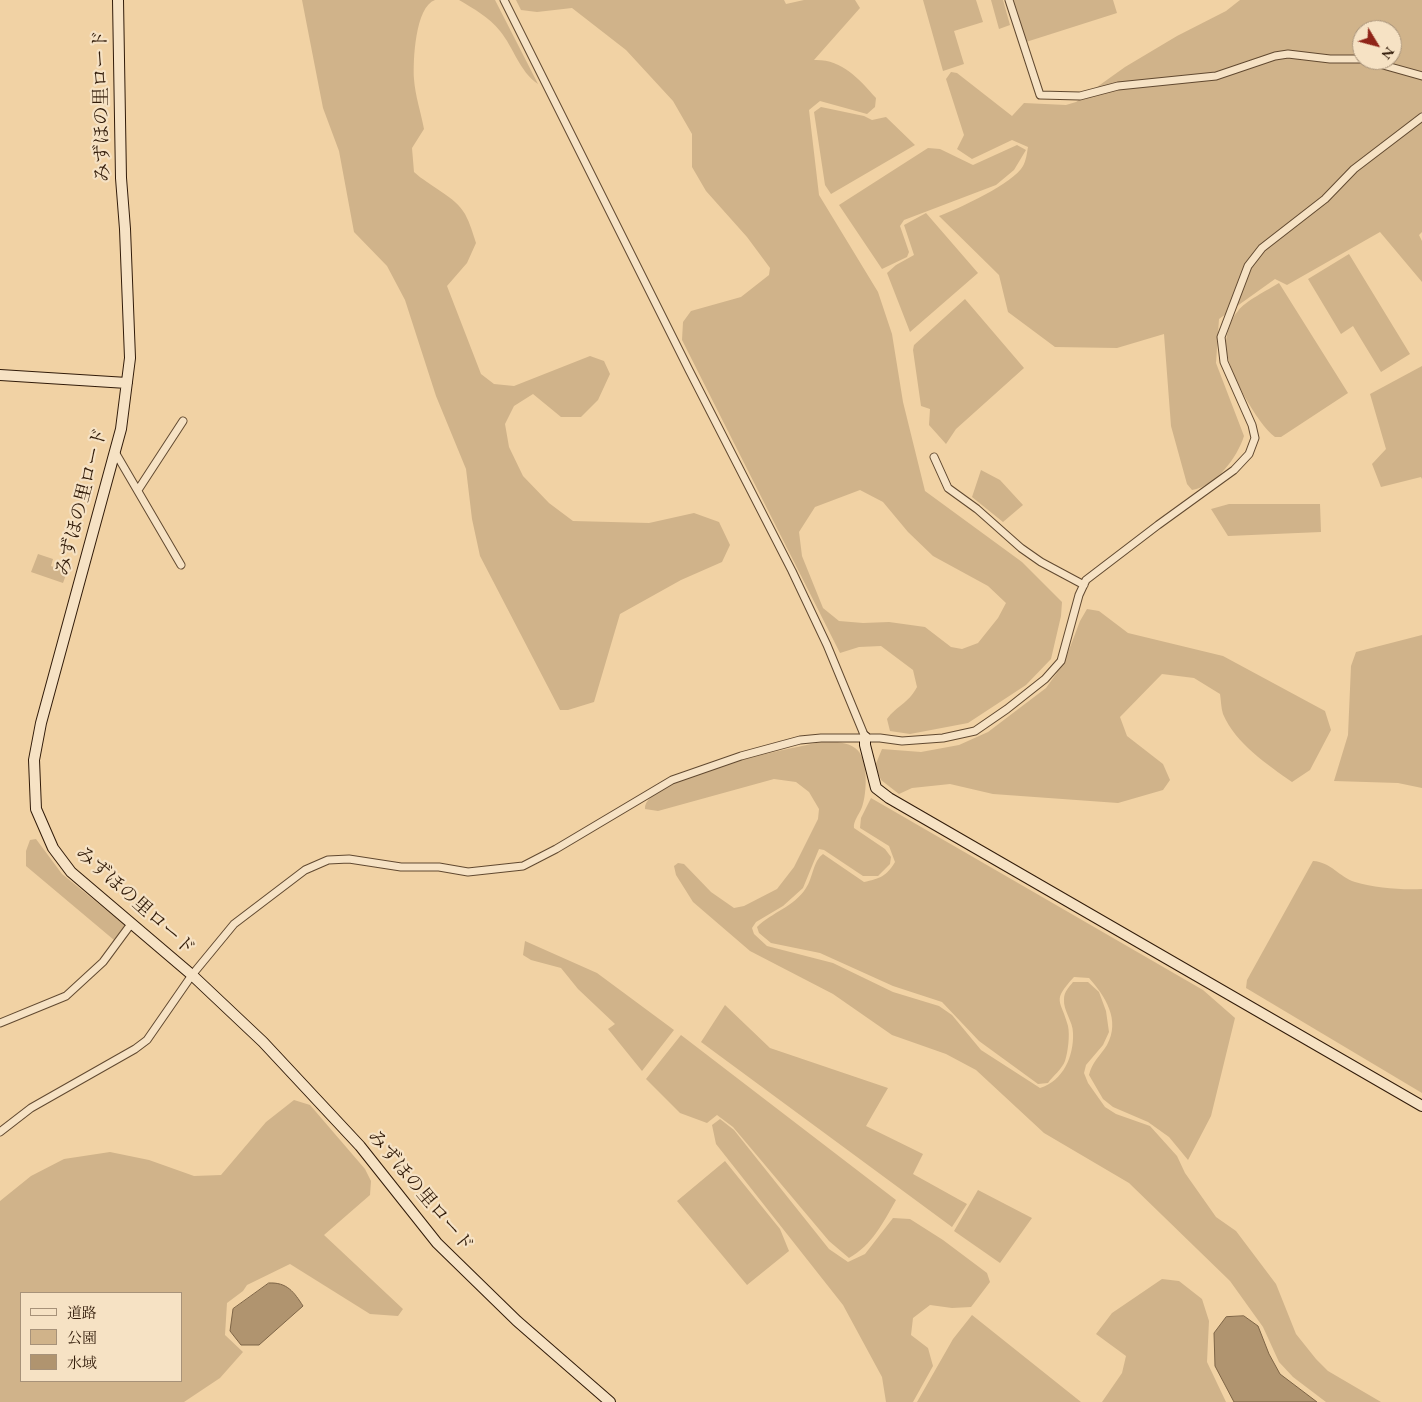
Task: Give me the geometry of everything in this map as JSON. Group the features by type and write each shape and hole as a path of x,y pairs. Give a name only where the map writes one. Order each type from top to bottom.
{"street":[{"name":"みずほの里ロード","path":"118,0 121,178 130,358 121,429 41,723 34,760 36,809 53,848 71,872 192,975 263,1042 360,1146 437,1243 517,1321 610,1402"},
{"path":"504,0 792,571 827,645 865,737 865,745 876,788 889,798 1422,1106"},
{"path":"1009,0 1040,95 1080,96 1127,85 1216,76 1275,56 1288,54 1352,60"},
{"path":"1400,70 1422,76"},
{"path":"0,1132 31,1108 147,1040 192,975 240,919 305,870 328,860 349,859 401,867 439,868 468,872 522,866 556,849 672,780 771,747 800,740 865,737 902,741 943,738 975,731 1007,709 1044,679 1061,661 1086,580 1234,470 1249,454 1254,438 1252,425 1224,362 1221,337 1248,266 1262,248 1325,199 1354,169 1422,117"},
{"path":"0,375 127,382"},
{"path":"138,490 183,421"},
{"path":"115,452 181,564"},
{"path":"934,457 948,488 977,509 1034,558 1084,585"},
{"path":"0,1023 66,996 103,962 132,924"}],"green space":[{"path":"302,0 435,0 428,5 423,13 419,23 415,48 415,85 424,129 412,148 414,172 461,208 473,232 476,243 467,263 447,286 481,374 494,384 514,386 590,356 604,361 610,374 598,400 581,417 561,417 533,394 514,406 505,424 509,447 523,476 549,503 573,521 649,523 694,513 719,522 730,545 722,562 681,580 620,614 594,702 568,710 560,710 480,556 472,519 466,469 436,396 405,300 387,266 354,232 339,151 323,108"},
{"path":"459,0 495,0 538,84 526,73 496,26"},
{"path":"516,0 784,0 786,4 804,0 855,0 860,8 814,60 833,63 849,71 876,98 875,107 867,114 820,101 809,110 819,195 878,292 892,334 903,402 925,491 1022,562 1062,602 1061,616 1051,659 1026,685 968,723 910,734 890,731 887,719 910,698 917,687 913,670 881,646 859,647 840,653 682,340 683,322 691,311 741,297 769,275 770,268 747,237 706,191 692,167 692,134 673,101 626,50 572,8 537,12 521,10","holes":["860,490 883,502 908,532 933,556 988,586 1006,603 998,618 978,643 962,649 951,647 925,627 889,622 863,623 839,621 823,608 802,556 799,532 815,507"]},
{"path":"923,0 976,0 983,22 954,31 964,64 943,71"},
{"path":"991,0 1003,0 1010,25 999,29"},
{"path":"1013,0 1113,0 1117,13 1026,42"},
{"path":"1240,0 1422,0 1422,232 1419,235 1422,241 1422,282 1380,232 1287,285 1275,279 1219,319 1216,363 1244,436 1231,462 1224,470 1209,483 1192,490 1187,484 1171,426 1164,334 1117,348 1055,347 1008,312 999,275 939,216 972,202 1009,180 1023,166 1028,147 1012,140 972,159 957,149 964,135 946,79 951,72 957,73 1012,116 1024,103 1066,105 1076,102 1125,67 1177,36 1226,11"},
{"path":"821,107 864,116 872,120 886,117 915,145 831,194 825,185 814,112"},
{"path":"1017,145 1026,150 1014,170 996,185 904,220 900,226 909,252 907,257 882,269 839,205 928,148 940,149 973,165"},
{"path":"926,213 978,273 910,332 887,273 896,265 914,255 904,225"},
{"path":"1349,254 1410,354 1381,372 1353,326 1341,334 1308,279"},
{"path":"1279,283 1348,393 1281,437 1275,437 1260,421 1237,382 1228,357 1226,343 1231,323 1241,307"},
{"path":"965,299 1024,368 956,429 946,444 929,425 930,409 921,406 913,350 914,345"},
{"path":"1422,366 1422,479 1421,477 1381,487 1372,464 1386,449 1370,394"},
{"path":"981,470 1000,480 1023,505 1003,522 972,497"},
{"path":"1229,504 1320,504 1321,532 1228,536 1211,509"},
{"path":"38,554 53,559 51,566 67,572 63,583 31,572"},
{"path":"1087,609 1099,611 1128,633 1223,656 1325,711 1331,730 1310,770 1292,782 1253,752 1235,734 1223,714 1220,694 1194,678 1162,674 1120,717 1127,736 1163,764 1170,780 1163,790 1118,803 993,794 950,784 912,788 899,794 881,780 875,766 882,749 921,752 959,745 988,732 1046,688 1064,663 1080,621"},
{"path":"1422,635 1422,788 1398,783 1334,781 1348,735 1351,666 1356,652"},
{"path":"826,741 848,745 860,753 865,767 866,785 864,801 855,820 854,828 885,849 891,857 890,864 878,876 863,876 824,850 819,849 803,888 783,906 756,922 752,928 754,934 767,946 833,963 893,992 939,1006 952,1015 981,1050 1040,1088 1048,1085 1061,1074 1072,1050 1073,1029 1065,1008 1064,996 1073,982 1088,982 1099,992 1106,1011 1109,1032 1103,1045 1086,1065 1084,1073 1088,1083 1105,1107 1116,1114 1150,1126 1177,1156 1185,1173 1216,1217 1236,1231 1276,1284 1296,1334 1316,1359 1328,1371 1381,1402 1326,1402 1293,1377 1279,1362 1263,1327 1230,1281 1129,1183 1044,1133 976,1070 946,1054 892,1035 833,994 750,951 693,902 676,875 674,866 678,863 684,864 711,892 734,908 744,906 777,889 794,867 818,819 819,809 809,792 796,782 774,779 658,811 645,809 651,797 669,785 724,765"},
{"path":"871,798 1203,990 1235,1018 1211,1116 1188,1160 1169,1137 1148,1122 1113,1107 1103,1099 1089,1075 1090,1070 1111,1036 1112,1018 1101,993 1089,978 1074,977 1062,991 1060,1001 1069,1030 1065,1061 1048,1083 1038,1084 979,1041 942,1002 893,986 820,953 771,943 759,933 757,927 801,895 808,884 817,861 823,854 864,882 878,878 889,871 895,862 889,846 860,828 861,818"},
{"path":"36,839 62,874 125,925 114,940 26,866 26,851 30,840"},
{"path":"1313,861 1325,864 1355,882 1388,888 1422,889 1422,1093 1246,988 1247,980"},
{"path":"525,941 597,973 674,1030 642,1071 608,1029 615,1024 578,989 561,968 531,960 523,955"},
{"path":"725,1005 770,1048 888,1088 866,1126 923,1154 913,1174 967,1204 952,1227 701,1042"},
{"path":"681,1035 896,1200 871,1240 857,1253 849,1258 829,1241 733,1127 717,1115 707,1123 680,1113 646,1079"},
{"path":"294,1100 310,1105 365,1169 371,1181 370,1195 324,1235 403,1309 398,1316 370,1314 290,1264 247,1285 243,1291 227,1303 225,1335 243,1352 220,1378 184,1402 0,1402 0,1201 31,1176 64,1159 110,1152 149,1160 194,1176 221,1175 266,1122"},
{"path":"720,1119 734,1130 829,1249 848,1262 865,1254 893,1218 910,1219 943,1240 987,1273 990,1282 971,1307 952,1308 930,1305 913,1318 911,1335 928,1348 933,1366 913,1402 886,1402 882,1377 843,1305 716,1144 712,1125"},
{"path":"725,1161 780,1229 789,1251 747,1285 677,1201"},
{"path":"978,1190 1032,1218 1000,1263 954,1231"},
{"path":"1162,1279 1179,1281 1202,1299 1209,1321 1207,1362 1226,1402 1102,1402 1122,1373 1126,1356 1096,1334 1112,1313"},
{"path":"972,1315 1081,1402 917,1402 953,1339"}],"water":[{"path":"269,1283 285,1286 303,1306 259,1345 241,1345 230,1331 233,1309"},
{"path":"1244,1316 1258,1326 1269,1354 1280,1374 1317,1402 1234,1402 1215,1366 1214,1333 1226,1317"}]}
